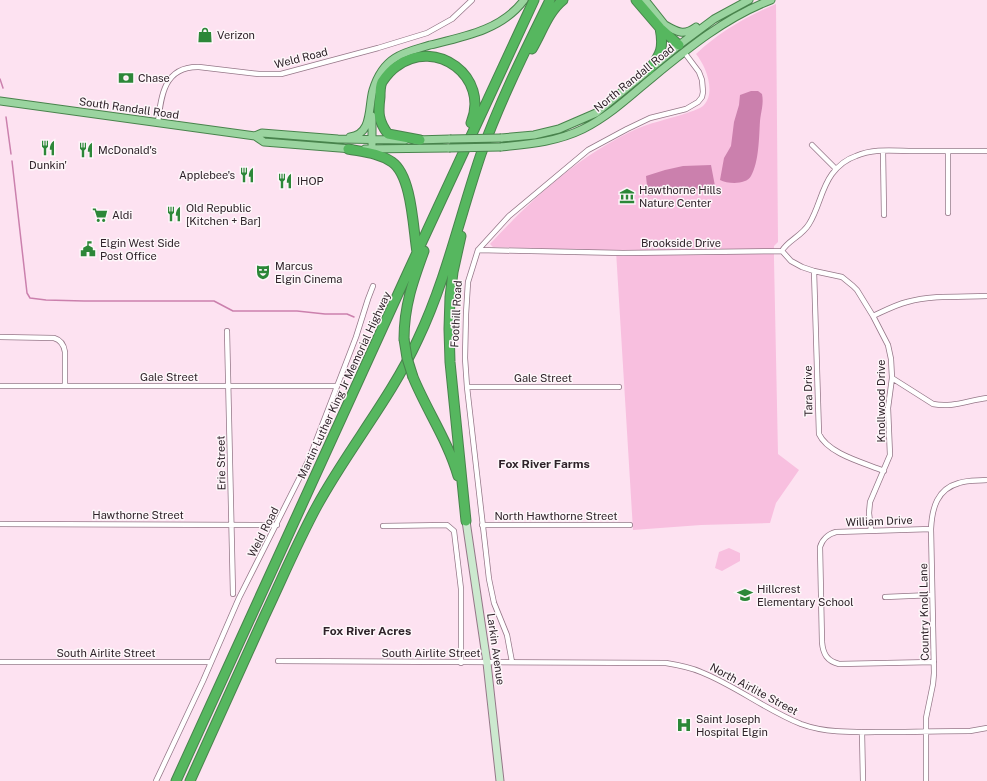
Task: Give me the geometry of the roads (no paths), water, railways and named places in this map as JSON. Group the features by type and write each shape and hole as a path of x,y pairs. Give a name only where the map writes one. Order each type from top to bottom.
{"highway":[{"name":"Martin Luther King Jr Memorial Highway","path":"176,781 534,0"},
{"path":"190,781 304,532 333,479 393,385 418,340 442,282 482,153 510,83 550,0"},
{"path":"510,83 521,70 550,15 557,5 563,0"},
{"path":"636,0 682,48"},
{"path":"649,70 662,50 663,27"},
{"path":"408,272 472,121 475,104 472,86 464,74 453,63 442,58 427,56 415,57 402,62 391,71 382,83 378,112 381,125 388,134 420,140"},
{"path":"348,149 378,155 393,163 400,172 408,189 417,252"},
{"path":"466,521 450,362 450,297 453,272 482,153"},
{"path":"443,199 410,289 405,313 404,339 407,358 413,377 448,447 460,484 466,521"}],"main road":[{"path":"338,139 356,137 367,125 371,98 378,78 385,66 394,58 409,51 489,28 507,18 524,0"},
{"path":"645,0 663,27 675,31 687,32 716,14 728,11"},
{"name":"North Randall Road","path":"500,146 539,143 564,136 602,119 714,20 749,0"},
{"name":"North Randall Road","path":"501,138 534,135 559,129 596,113 649,70 682,48 718,26 756,6 771,0"},
{"path":"371,98 372,149"},
{"name":"South Randall Road","path":"0,100 255,136 264,142 348,149 500,146"},
{"name":"South Randall Road","path":"255,136 262,133 372,140 501,138"},
{"name":"Larkin Avenue","path":"466,521 487,663 500,781"}],"street":[{"name":"Weld Road","path":"158,123 165,86 171,78 184,69 199,66 259,74 281,74 428,33 452,20 472,0"},
{"name":"Foothill Road","path":"512,662 507,635 494,603 489,579 467,387 465,345 467,296 470,273 478,250 509,216 588,150 650,118 686,109 698,102 702,97 703,92 702,80 699,72 682,48"},
{"path":"812,145 836,169"},
{"path":"883,151 884,215"},
{"path":"782,252 785,245 798,237 810,223 816,213 826,184 836,169 857,155 883,151 987,151"},
{"path":"948,151 948,213"},
{"name":"Brookside Drive","path":"478,250 616,253 782,252"},
{"name":"Knollwood Drive","path":"782,252 791,261 814,271 842,277 857,290 888,344 891,358 892,378 888,408 890,455 870,502 871,530"},
{"name":"Tara Drive","path":"814,271 819,434 824,443 834,450 884,472"},
{"name":"Weld Road","path":"156,781 239,598 309,459 356,337 373,286"},
{"path":"873,316 914,300 987,296"},
{"name":"Erie Street","path":"226,331 229,386 233,594"},
{"path":"0,337 54,338 61,341 65,352 65,385"},
{"path":"892,378 934,404 957,404 987,398"},
{"name":"Gale Street","path":"0,386 337,386"},
{"name":"Gale Street","path":"467,387 619,387"},
{"name":"Country Knoll Lane","path":"926,781 926,718 933,684 934,662 931,529 933,507 943,492 949,488 960,483 987,480"},
{"name":"Hawthorne Street","path":"0,524 277,525"},
{"path":"383,526 447,525 454,531 461,589 461,662"},
{"name":"North Hawthorne Street","path":"482,525 630,525"},
{"name":"William Drive","path":"931,529 836,532 828,536 822,542 820,548 822,642 823,650 830,661 845,664 934,662"},
{"path":"885,597 932,595"},
{"name":"South Airlite Street","path":"278,661 487,663"},
{"name":"South Airlite Street","path":"0,662 211,662"},
{"name":"North Airlite Street","path":"487,663 666,663 700,671 724,682 777,713 802,724 837,731 862,732 970,731 987,728"},
{"path":"862,732 863,781"}],"waterway":[{"path":"0,79 3,88"},
{"path":"6,117 11,154"},
{"path":"12,161 27,293 30,298 84,301 214,301 233,311 297,311 325,314 347,314 354,317"}],"place":[{"name":"Verizon","path":"205,35"},
{"name":"Chase","path":"126,78"},
{"name":"Dunkin'","path":"48,148"},
{"name":"McDonald's","path":"86,150"},
{"name":"Applebee's","path":"247,175"},
{"name":"IHOP","path":"285,181"},
{"name":"Hawthorne Hills Nature Center","path":"627,196"},
{"name":"Old Republic [Kitchen + Bar]","path":"174,214"},
{"name":"Aldi","path":"100,215"},
{"name":"Elgin West Side Post Office","path":"88,249"},
{"name":"Marcus Elgin Cinema","path":"263,272"},
{"name":"Hillcrest Elementary School","path":"745,595"},
{"name":"Saint Joseph Hospital Elgin","path":"684,725"}],"district":[{"name":"Fox River Farms","path":"544,464"},
{"name":"Fox River Acres","path":"367,631"}]}
